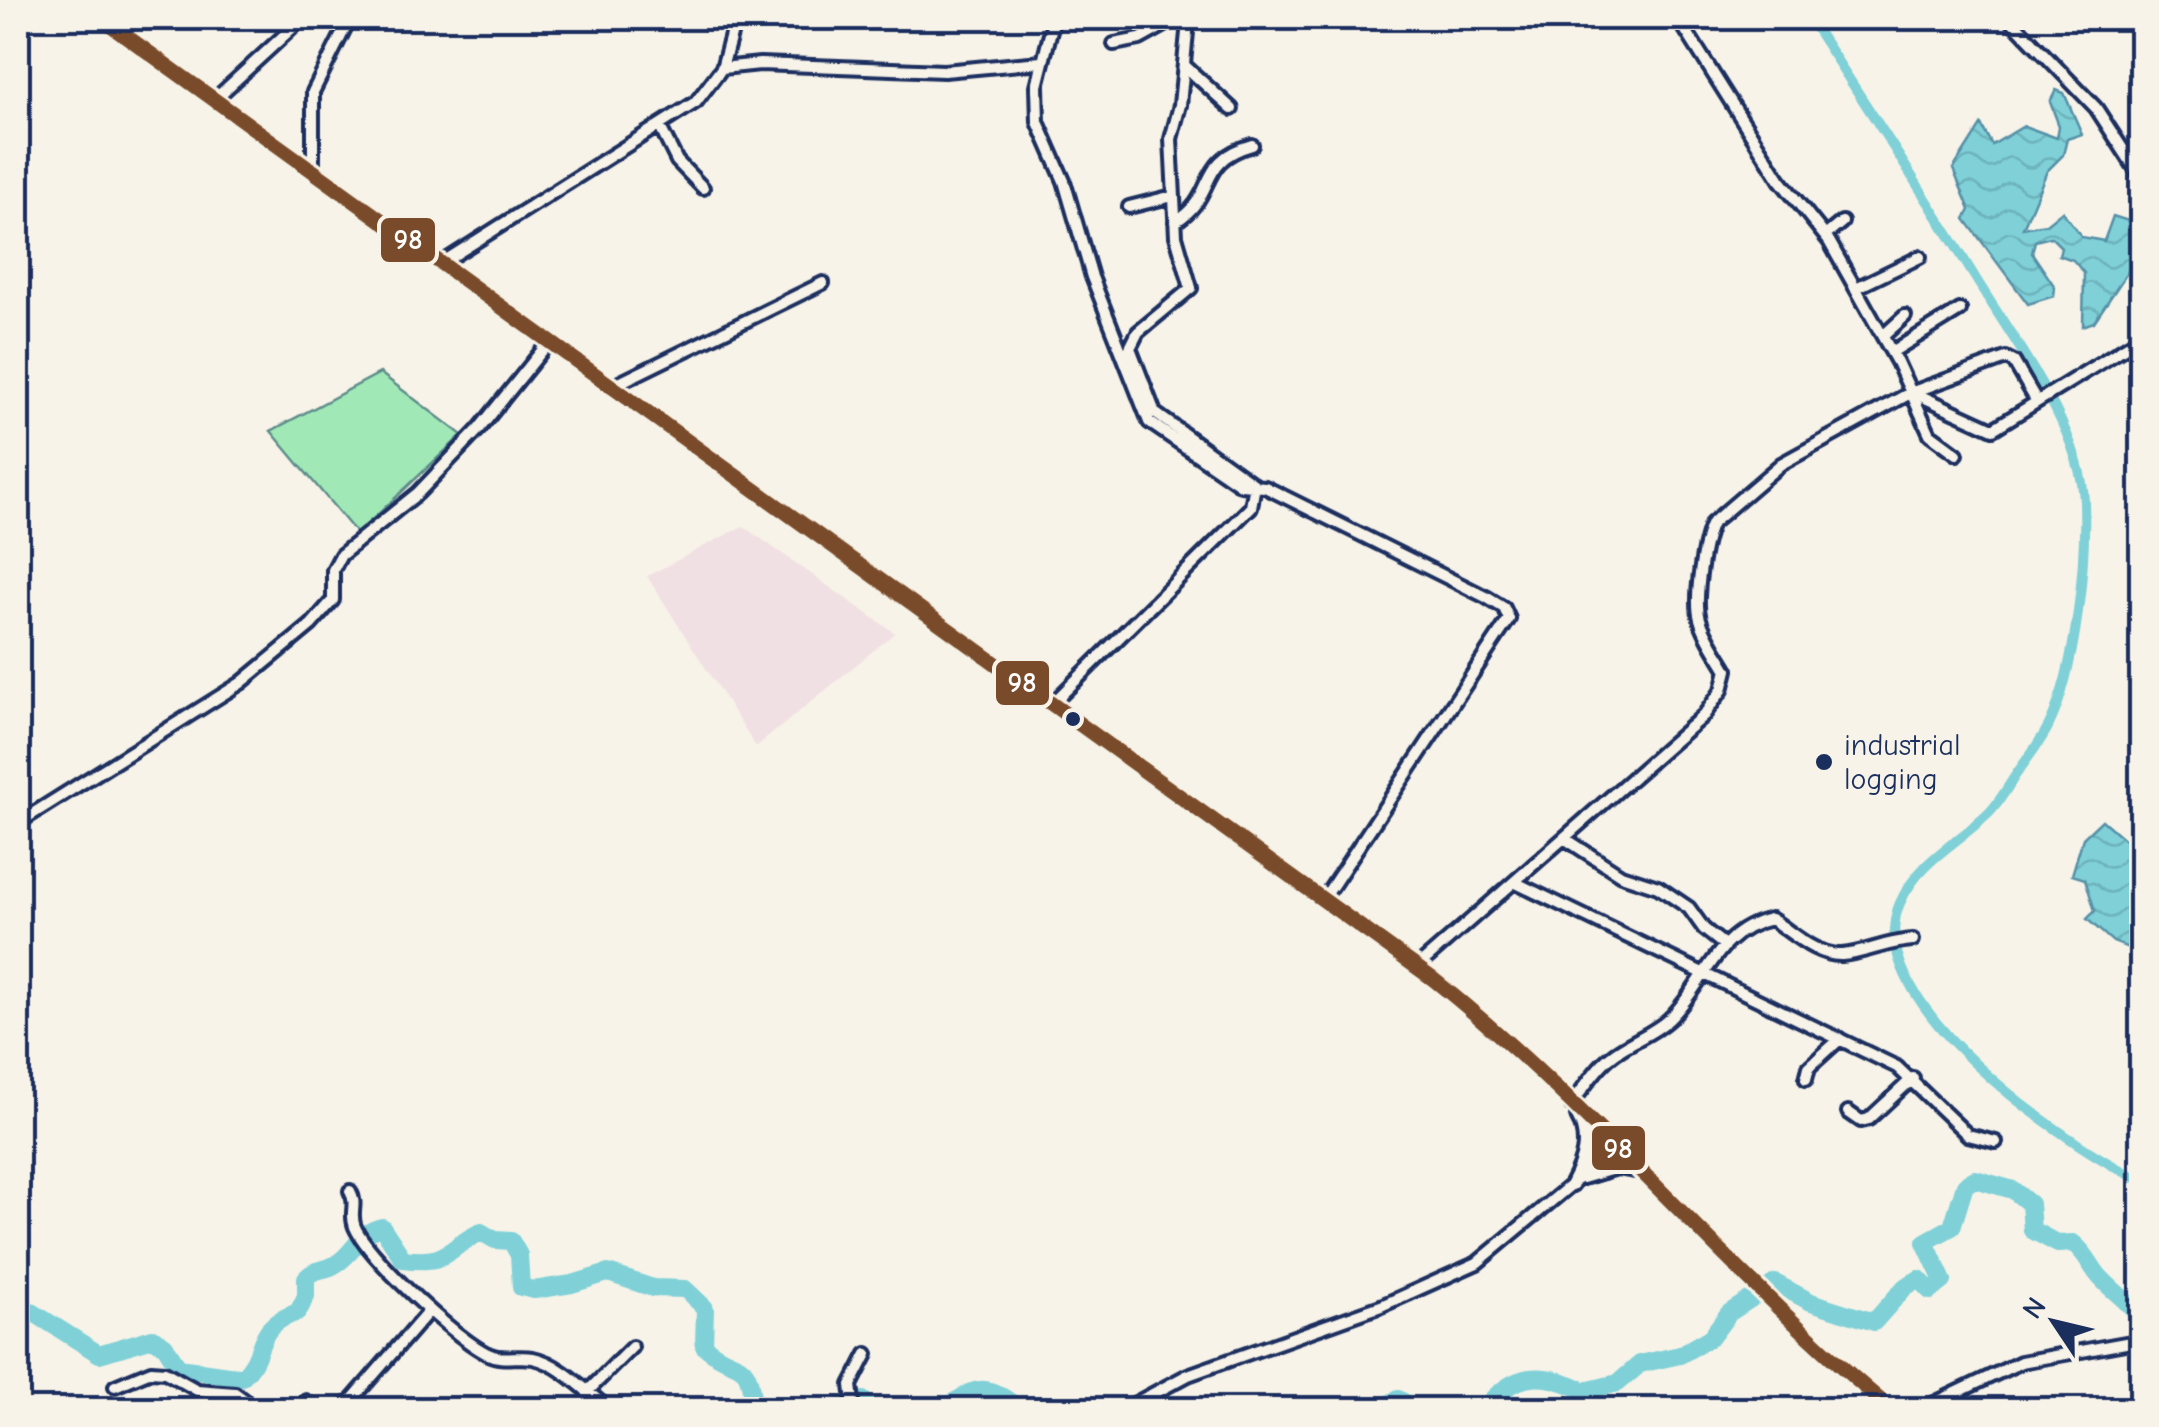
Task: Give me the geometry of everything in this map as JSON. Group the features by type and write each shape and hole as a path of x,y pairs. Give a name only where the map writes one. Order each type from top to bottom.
{"main road":[{"path":"101,18 1417,968 1489,1025 1745,1276 1892,1410"},
{"path":"1570,1105 1582,1122 1586,1144 1582,1165 1572,1184"}],"street":[{"path":"119,32 131,18"},
{"path":"214,100 303,18"},
{"path":"312,170 313,92 350,18"},
{"path":"1054,18 1041,62 1038,122 1064,181 1092,278 1150,422 1240,485 1266,487 1486,597 1504,608 1508,618 1323,900"},
{"path":"1678,18 1780,180 1825,236 1892,352 1930,434 1957,454"},
{"path":"2008,18 2096,108 2142,179"},
{"path":"1114,44 1140,39 1176,19 1190,20 1171,139 1174,222 1191,288 1138,332 1130,348 1155,413 1254,487"},
{"path":"440,264 696,102 722,68 735,20"},
{"path":"722,68 760,64 944,72 1041,62"},
{"path":"1185,66 1232,109"},
{"path":"660,127 677,161 703,188"},
{"path":"1174,222 1194,210 1207,189 1210,170 1221,158 1252,145"},
{"path":"1129,207 1173,196"},
{"path":"1825,236 1842,222"},
{"path":"1856,288 1920,257"},
{"path":"613,386 823,283"},
{"path":"1892,352 1960,310"},
{"path":"1883,336 1904,316"},
{"path":"1912,392 1992,429 2142,337"},
{"path":"18,823 241,683 311,624 332,600 333,570 341,555 418,492 479,429 549,342"},
{"path":"1417,968 1704,715 1722,690 1727,670 1700,620 1697,603 1706,534 1712,523 1781,464 1912,392 2006,358 2014,362 2036,400"},
{"path":"1052,704 1251,507 1254,487"},
{"path":"1564,838 1621,874 1658,887 1688,908 1704,929 1724,944"},
{"path":"1514,882 1840,1039 1912,1078 1968,1135 1996,1142"},
{"path":"1570,1105 1608,1058 1665,1023 1724,944 1739,930 1770,919 1807,945 1841,955 1894,940 1913,940"},
{"path":"1806,1079 1809,1067 1840,1039"},
{"path":"1848,1112 1861,1121 1869,1119 1912,1078"},
{"path":"1123,1410 1204,1368 1381,1306 1477,1263 1572,1184 1610,1143"},
{"path":"1572,1184 1605,1170 1640,1172"},
{"path":"350,1190 357,1203 356,1228 372,1254 404,1281 428,1312 497,1358 538,1358 610,1410"},
{"path":"343,1410 428,1312"},
{"path":"1920,1410 2021,1362 2142,1340"},
{"path":"587,1392 632,1347"},
{"path":"852,1403 850,1385 867,1354"},
{"path":"115,1386 151,1371 165,1372 196,1390 235,1393 258,1410"}],"shaded area":[{"path":"743,526 895,633 756,747 647,576"}],"green space":[{"path":"380,373 462,435 357,534 271,431"}],"water":[{"path":"2056,90 2064,93 2082,134 2067,139 2063,155 2047,171 2023,228 2046,224 2062,211 2082,237 2104,241 2113,216 2141,225 2141,252 2094,322 2083,326 2084,273 2073,260 2059,255 2061,247 2051,237 2035,241 2032,253 2055,287 2054,296 2028,304 1965,219 1970,210 1953,169 1981,125 1992,145 2024,126 2057,138 2059,126 2050,102"},
{"path":"2102,820 2141,854 2141,953 2113,942 2087,919 2095,911 2085,879 2072,875 2083,838"}],"waterway":[{"path":"1809,18 2043,386 2071,446 2084,502 2077,616 2066,676 2049,725 1993,809 1917,875 1900,903 1895,941 1909,982 1938,1024 1977,1065 2066,1136 2142,1181"},
{"path":"1483,1410 1506,1388 1530,1378 1556,1380 1585,1391 1618,1383 1640,1364 1680,1355 1711,1337 1729,1313 1775,1283 1811,1302 1874,1322 1905,1287 1919,1279 1930,1291 1943,1281 1925,1242 1952,1227 1965,1185 1975,1179 2013,1190 2030,1204 2032,1230 2058,1244 2073,1243 2142,1319"},
{"path":"18,1303 99,1354 153,1338 165,1346 179,1368 242,1377 273,1325 298,1312 306,1296 306,1278 342,1259 367,1233 382,1227 403,1259 430,1260 481,1232 495,1240 511,1241 519,1255 521,1287 534,1290 572,1284 608,1273 653,1288 685,1289 705,1308 704,1346 745,1371 753,1410"},
{"path":"943,1410 982,1390 999,1395 1022,1410"},
{"path":"1378,1410 1398,1399 1418,1410"},
{"path":"830,1410 863,1400 873,1410"}],"transit line":[{"name":"98","path":"101,18 1433,979 1551,1083 1775,1305 1892,1410"}],"place":[{"name":"industrial logging","path":"1824,762"}]}
